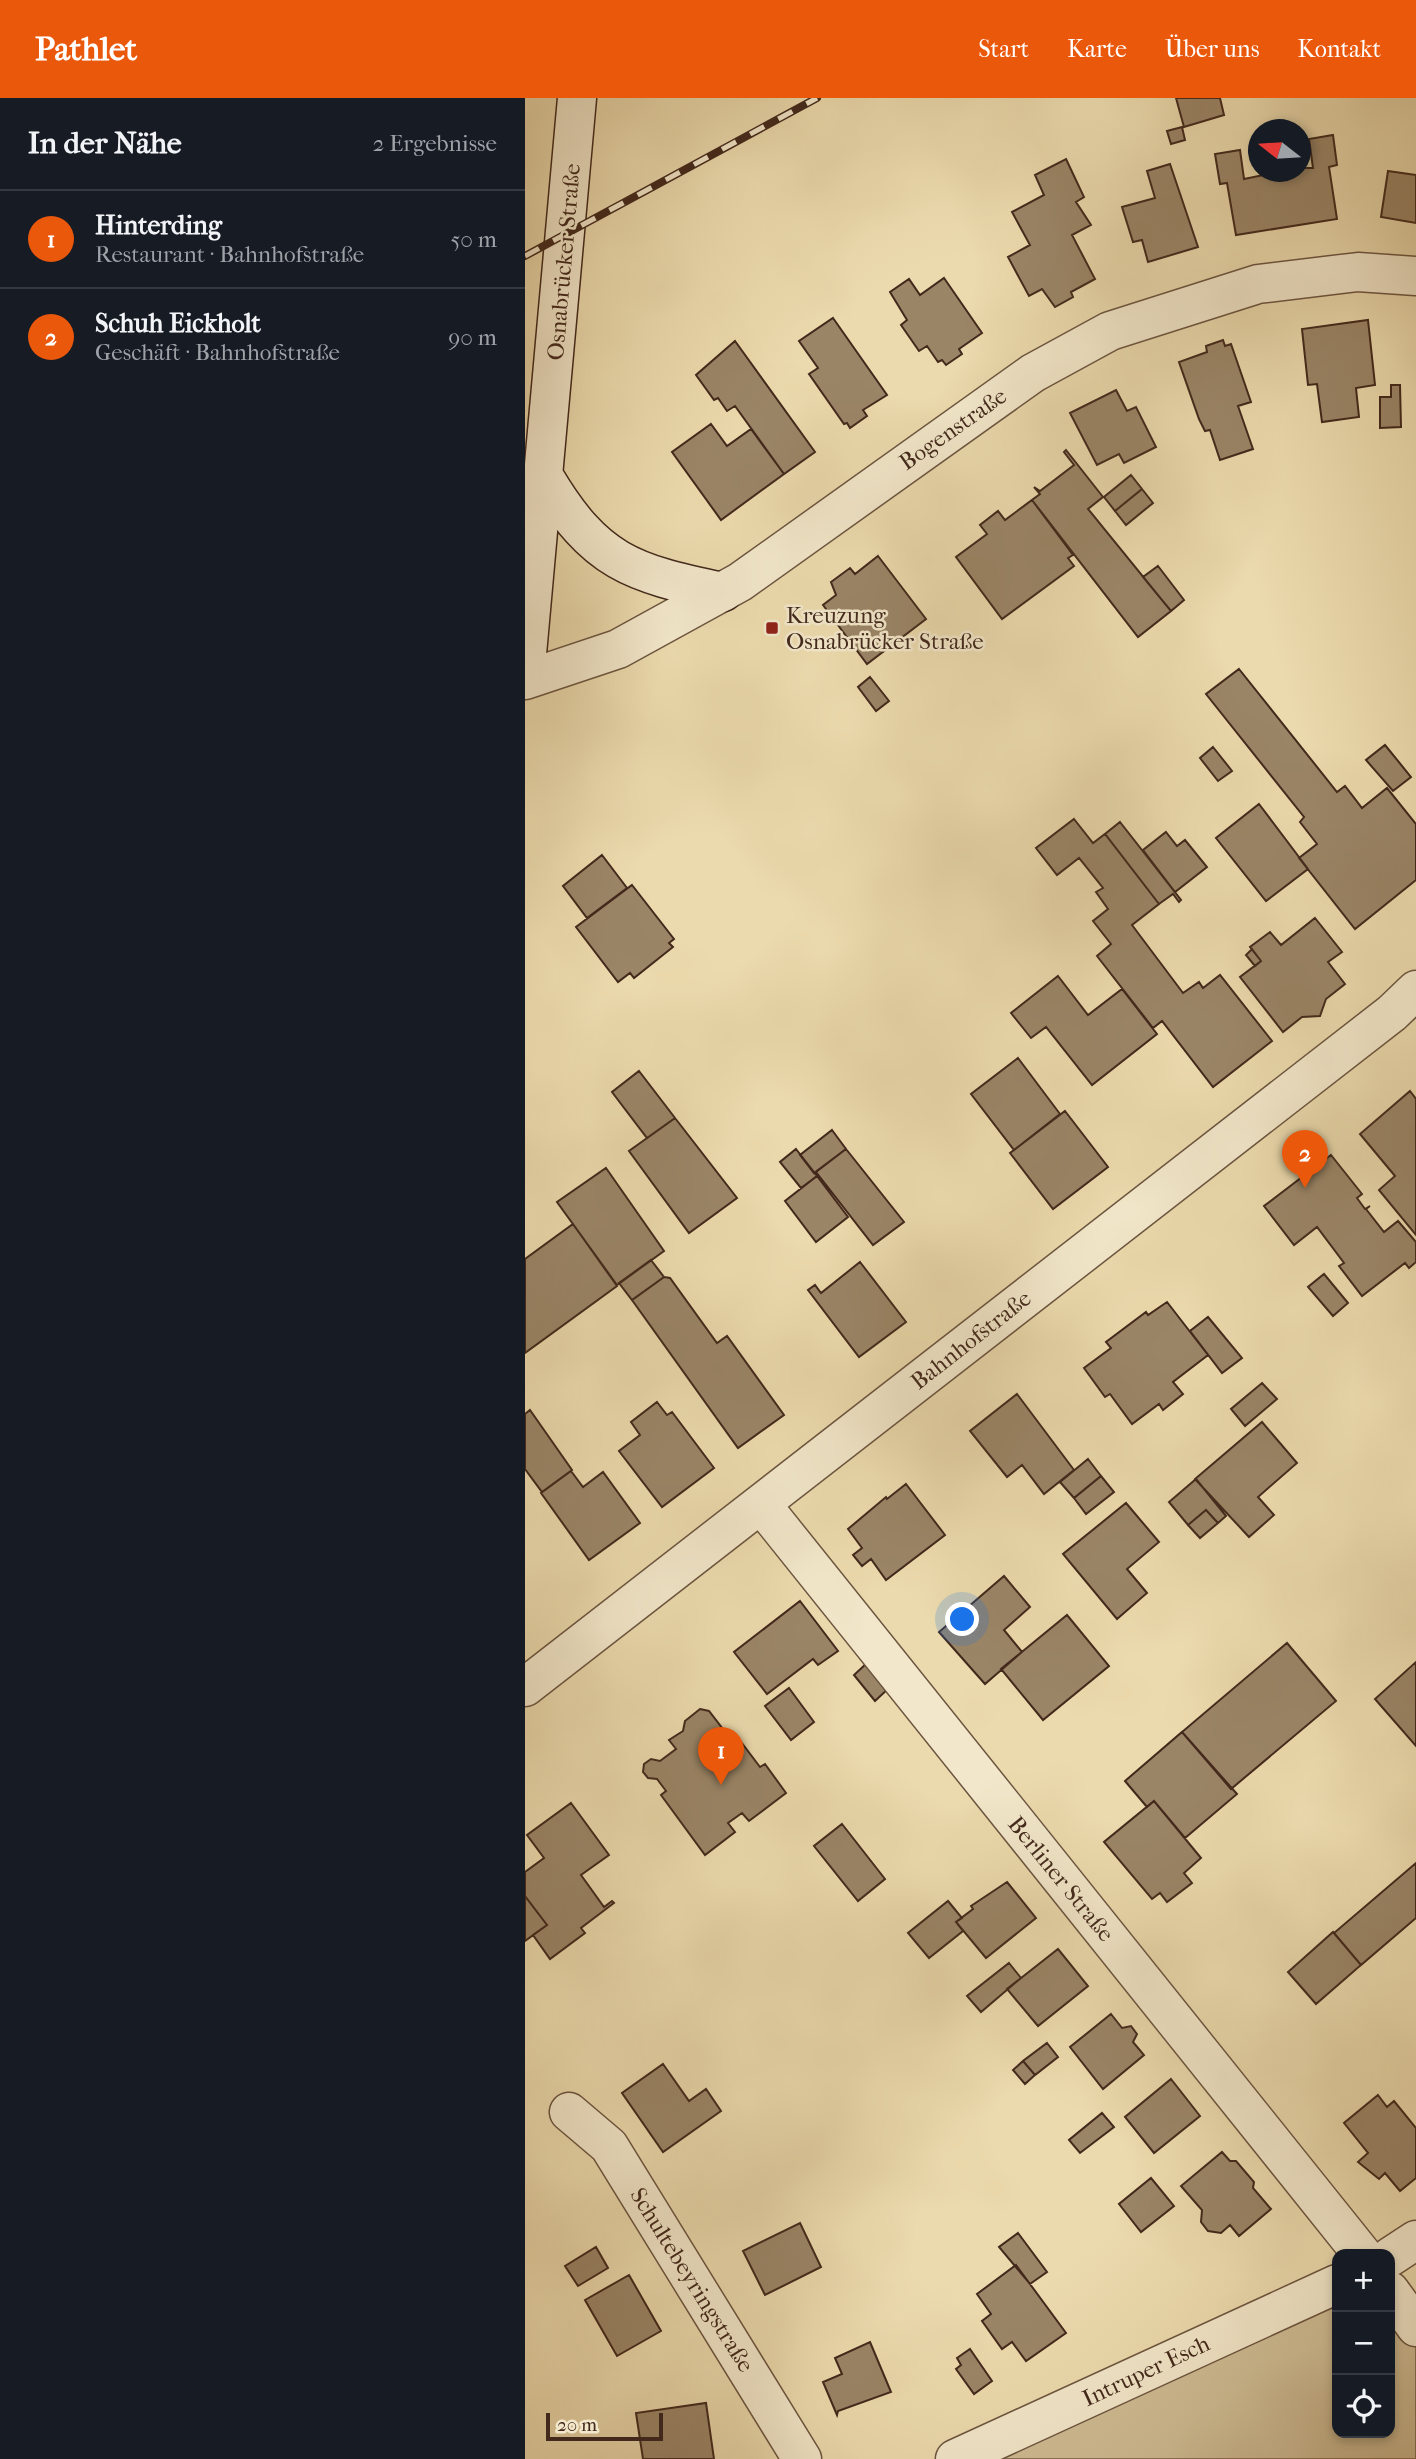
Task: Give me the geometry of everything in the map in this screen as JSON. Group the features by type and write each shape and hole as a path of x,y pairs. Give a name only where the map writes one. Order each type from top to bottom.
{"street":[{"name":"Osnabrücker Straße","path":"525,678 577,98"},
{"name":"Bogenstraße","path":"525,678 618,649 723,592 1033,373 1109,331 1258,284 1358,272 1416,276"},
{"path":"545,478 574,522 621,563 674,582 723,592"},
{"name":"Bahnhofstraße","path":"525,1687 1381,1021 1416,990"},
{"name":"Berliner Straße","path":"761,1504 1358,2249"},
{"name":"Schultebeyringstraße","path":"569,2112 609,2146 802,2459"},
{"path":"1395,2254 1416,2240"},
{"name":"Intruper Esch","path":"955,2459 1332,2286"},
{"path":"1395,2298 1416,2327"}],"shaded area":[{"path":"1332,2286 1332,2438 1395,2438 1395,2298 1416,2327 1416,2459 955,2459"}],"building":[{"path":"1176,98 1220,98 1224,115 1184,127"},
{"path":"1182,127 1185,140 1171,144 1167,131"},
{"path":"1333,135 1337,165 1329,167 1337,219 1236,235 1227,183 1220,184 1215,154 1240,150 1244,179 1248,178 1248,182 1311,182 1311,139"},
{"path":"1066,159 1084,197 1076,202 1091,225 1072,235 1095,279 1071,292 1073,297 1055,307 1042,289 1029,296 1008,257 1030,245 1012,212 1044,195 1035,175"},
{"path":"1170,164 1198,247 1148,262 1142,240 1133,242 1122,207 1155,198 1147,171"},
{"path":"1388,171 1416,175 1416,223 1381,217"},
{"path":"944,278 982,333 959,349 962,354 946,365 942,360 938,362 927,346 919,351 901,325 907,320 890,292 909,279 920,295"},
{"path":"833,318 887,395 863,410 867,416 850,428 847,423 844,424 809,374 818,368 799,341"},
{"path":"1368,320 1375,385 1356,388 1359,417 1322,422 1317,384 1308,385 1302,329"},
{"path":"1223,340 1225,346 1231,344 1251,402 1238,406 1253,449 1220,460 1210,430 1205,431 1199,419 1179,362 1207,352 1206,346"},
{"path":"735,341 815,452 784,474 735,406 727,411 718,398 714,400 696,375"},
{"path":"1391,385 1400,385 1401,427 1380,428 1380,397 1391,397"},
{"path":"1116,390 1127,411 1136,407 1156,447 1124,463 1119,454 1097,465 1070,413"},
{"path":"711,424 727,446 751,429 784,474 721,520 672,452"},
{"path":"1066,450 1103,497 1088,509 1171,611 1138,637 1032,500 1040,494 1034,487 1040,491 1074,465 1064,452"},
{"path":"1131,475 1142,489 1115,511 1104,497"},
{"path":"1142,489 1153,503 1126,525 1115,511"},
{"path":"1032,500 1073,555 1068,558 1074,566 1002,619 956,557 987,534 980,525 998,511 1005,520"},
{"path":"878,556 926,619 867,664 823,605 836,595 831,582 850,568 855,574"},
{"path":"1158,566 1184,600 1171,611 1143,577"},
{"path":"1239,669 1337,792 1345,786 1362,808 1387,788 1416,824 1416,880 1355,929 1299,858 1317,844 1300,822 1304,817 1206,694"},
{"path":"870,677 889,701 876,711 858,687"},
{"path":"1385,745 1411,777 1393,791 1366,760"},
{"path":"1213,747 1232,771 1218,781 1200,758"},
{"path":"1259,804 1308,869 1266,901 1216,838"},
{"path":"1074,819 1093,843 1105,834 1159,904 1132,925 1183,993 1199,982 1203,988 1220,975 1272,1041 1213,1087 1162,1021 1153,1028 1097,956 1111,944 1093,921 1108,909 1096,892 1103,888 1079,858 1057,875 1036,848"},
{"path":"1120,822 1181,900 1179,902 1173,894 1159,904 1105,834"},
{"path":"1166,832 1177,846 1185,840 1207,867 1175,892 1143,850"},
{"path":"602,855 627,888 587,918 563,886"},
{"path":"632,885 674,939 669,943 673,947 634,978 630,973 618,982 576,927"},
{"path":"1315,918 1342,952 1328,962 1345,984 1326,999 1320,1016 1302,1017 1283,1032 1240,977 1261,961 1250,947 1270,932 1281,945"},
{"path":"1252,949 1261,961 1255,966 1246,955"},
{"path":"1058,976 1088,1015 1122,989 1157,1034 1092,1085 1046,1027 1031,1038 1011,1013"},
{"path":"1018,1058 1060,1114 1014,1150 971,1094"},
{"path":"639,1071 675,1118 647,1138 612,1092"},
{"path":"1410,1091 1416,1099 1416,1235 1379,1190 1395,1176 1360,1134"},
{"path":"1065,1111 1108,1167 1053,1209 1010,1153"},
{"path":"675,1118 737,1198 689,1233 629,1151"},
{"path":"832,1130 846,1149 814,1173 800,1155"},
{"path":"796,1149 817,1176 801,1188 780,1162"},
{"path":"846,1149 904,1222 873,1245 816,1172"},
{"path":"1331,1155 1362,1194 1357,1198 1365,1209 1370,1206 1366,1209 1384,1232 1398,1221 1416,1242 1416,1262 1409,1268 1405,1263 1362,1296 1339,1266 1344,1263 1317,1227 1294,1245 1264,1206"},
{"path":"606,1168 664,1251 617,1285 557,1202"},
{"path":"817,1176 848,1217 816,1242 785,1201"},
{"path":"573,1224 617,1286 525,1353 525,1259"},
{"path":"651,1260 664,1277 632,1300 619,1283"},
{"path":"860,1262 906,1322 859,1357 808,1290 815,1285 821,1293"},
{"path":"1324,1274 1348,1303 1333,1316 1308,1287"},
{"path":"664,1277 670,1278 717,1343 727,1336 784,1415 738,1448 632,1300"},
{"path":"1167,1302 1208,1355 1173,1382 1183,1394 1163,1410 1159,1404 1132,1424 1110,1394 1105,1397 1084,1368 1111,1348 1106,1342 1146,1312 1148,1315"},
{"path":"1208,1317 1242,1358 1222,1373 1190,1331"},
{"path":"1262,1383 1277,1399 1245,1426 1231,1409"},
{"path":"1017,1394 1074,1470 1044,1494 1022,1465 1007,1477 970,1431"},
{"path":"657,1402 667,1415 672,1412 714,1468 662,1507 619,1451 640,1435 631,1422"},
{"path":"530,1410 572,1470 542,1492 525,1469 525,1414"},
{"path":"1262,1422 1297,1463 1258,1497 1274,1515 1249,1537 1195,1479"},
{"path":"1088,1459 1101,1476 1074,1498 1060,1482"},
{"path":"571,1471 583,1487 603,1472 640,1523 589,1560 541,1493"},
{"path":"1101,1476 1114,1492 1086,1514 1074,1498"},
{"path":"1196,1479 1226,1516 1218,1523 1206,1510 1188,1525 1169,1502"},
{"path":"906,1484 945,1535 886,1580 871,1559 862,1566 853,1555 862,1548 848,1529"},
{"path":"1126,1503 1159,1542 1127,1569 1147,1593 1117,1619 1063,1554"},
{"path":"1206,1510 1218,1523 1200,1538 1188,1525"},
{"path":"1004,1576 1030,1607 1004,1630 1022,1652 985,1684 939,1632"},
{"path":"800,1601 838,1651 818,1665 813,1659 767,1694 734,1652"},
{"path":"1067,1615 1109,1666 1043,1720 1001,1669"},
{"path":"1287,1643 1336,1701 1231,1789 1182,1732"},
{"path":"868,1662 889,1688 875,1701 854,1675"},
{"path":"1416,1662 1416,1746 1375,1699"},
{"path":"789,1688 814,1722 791,1740 765,1706"},
{"path":"700,1709 709,1711 733,1742 738,1738 760,1767 765,1764 786,1793 749,1821 742,1813 728,1823 735,1832 705,1855 661,1795 666,1791 657,1779 648,1778 643,1772 644,1764 651,1759 660,1761 676,1749 669,1740 683,1731 685,1721"},
{"path":"1182,1732 1237,1794 1185,1838 1154,1801 1147,1807 1125,1781"},
{"path":"1154,1801 1201,1858 1184,1873 1192,1883 1167,1902 1160,1893 1152,1899 1104,1842"},
{"path":"571,1803 609,1855 581,1875 604,1907 612,1901 614,1903 581,1928 585,1933 550,1959 533,1935 547,1925 525,1896 525,1872 544,1858 527,1835"},
{"path":"842,1824 885,1879 858,1901 814,1846"},
{"path":"1416,1863 1416,1918 1361,1965 1334,1933"},
{"path":"1007,1882 1036,1918 986,1958 956,1922 973,1909 971,1906"},
{"path":"525,1896 547,1925 525,1941"},
{"path":"948,1901 962,1918 956,1922 963,1931 929,1958 908,1933"},
{"path":"1333,1932 1361,1965 1316,2004 1288,1972"},
{"path":"1058,1949 1088,1986 1038,2026 1007,1989"},
{"path":"1009,1963 1021,1978 981,2012 967,1996"},
{"path":"1111,2014 1122,2028 1131,2026 1137,2034 1133,2042 1144,2055 1103,2089 1070,2047"},
{"path":"1047,2043 1058,2057 1035,2075 1023,2061"},
{"path":"1023,2061 1035,2075 1025,2084 1013,2070"},
{"path":"663,2064 689,2101 706,2089 721,2111 663,2152 622,2093"},
{"path":"1171,2079 1200,2116 1154,2153 1125,2117"},
{"path":"1378,2095 1387,2107 1394,2101 1416,2128 1416,2178 1400,2191 1385,2173 1379,2179 1358,2162 1368,2153 1344,2123"},
{"path":"1102,2113 1114,2127 1080,2153 1069,2140"},
{"path":"1222,2152 1230,2161 1236,2161 1254,2182 1253,2188 1271,2209 1239,2236 1230,2225 1221,2233 1208,2231 1201,2222 1202,2210 1181,2186"},
{"path":"1151,2178 1174,2206 1141,2232 1119,2204"},
{"path":"800,2223 821,2267 765,2295 743,2251"},
{"path":"1018,2233 1047,2272 1030,2284 999,2247"},
{"path":"596,2247 608,2268 578,2286 565,2266"},
{"path":"1016,2265 1066,2333 1026,2361 1012,2342 1002,2349 982,2321 991,2314 977,2294"},
{"path":"629,2275 661,2331 617,2356 585,2300"},
{"path":"870,2342 891,2392 838,2411 837,2415 823,2382 842,2374 835,2358"},
{"path":"970,2349 992,2381 974,2394 956,2369 961,2365 957,2358"},
{"path":"706,2403 714,2459 643,2459 636,2413"}],"railway":[{"path":"525,256 817,98"}],"place":[{"name":"Kreuzung Osnabrücker Straße","path":"772,628"},
{"name":"Schuh Eickholt","path":"1305,1188"},
{"name":"Hinterding","path":"721,1785"}]}
